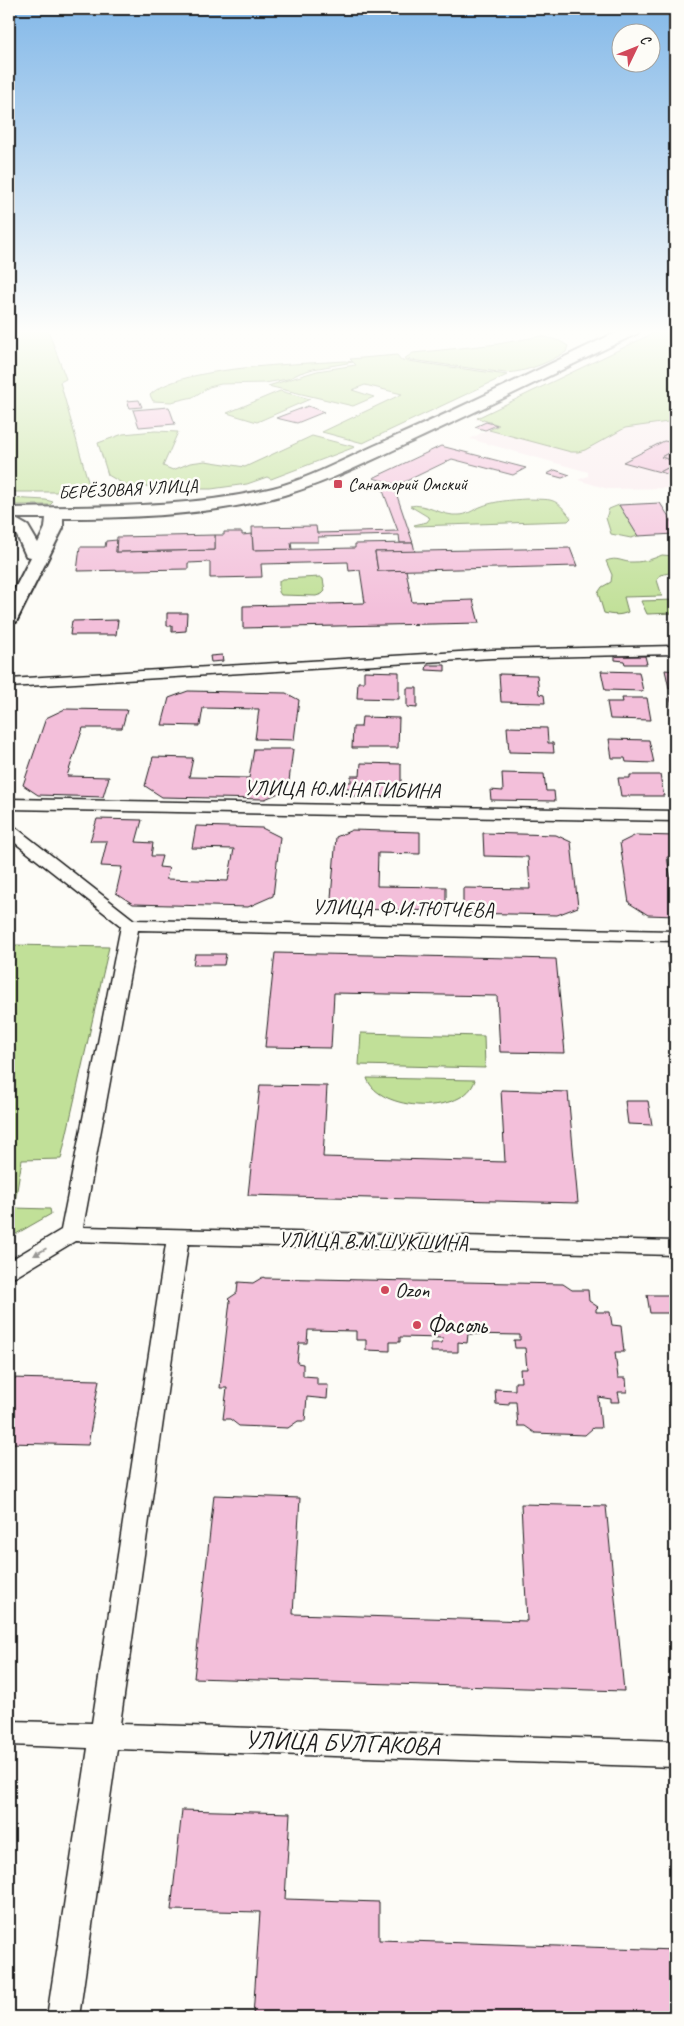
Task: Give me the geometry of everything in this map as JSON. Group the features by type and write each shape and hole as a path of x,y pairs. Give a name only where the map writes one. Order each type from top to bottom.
{"main road":[{"name":"БЕРЁЗОВАЯ УЛИЦА","path":"9,514 130,511 182,507 245,498 298,485 436,425"},
{"path":"10,616 42,528 55,513"},
{"path":"10,616 54,528 55,513"},
{"path":"9,522 26,534 32,552"}],"street":[{"path":"9,683 492,654 675,650"},
{"name":"УЛИЦА Ю.М.НАГИБИНА","path":"9,804 675,816"},
{"path":"9,830 130,925 72,1234 9,1271"},
{"name":"УЛИЦА Ф.И.ТЮТЧЕВА","path":"130,925 675,936"},
{"name":"УЛИЦА В.М.ШУКШИНА","path":"72,1234 675,1248"},
{"path":"63,2017 178,1236"},
{"name":"УЛИЦА БУЛГАКОВА","path":"9,1733 675,1754"}],"shaded area":[{"path":"494,425 675,425 675,488 608,489 578,480 588,476 588,472 470,439 496,425"}],"green space":[{"path":"9,425 72,425 91,492 9,492"},
{"path":"338,425 402,425 363,443 322,432"},
{"path":"499,425 650,425 625,428 578,452 571,452 489,430"},
{"path":"155,431 178,432 163,466 173,470 190,463 205,461 245,467 312,436 355,447 271,479 267,477 247,484 211,489 125,485 108,475 98,443 123,434"},
{"path":"9,498 53,502 50,505 9,505"},
{"path":"526,499 552,501 561,506 571,518 568,521 415,526 427,522 430,518 410,506 421,506 447,514 462,515 491,503"},
{"path":"619,505 638,536 631,538 611,534 606,518 609,509"},
{"path":"662,555 675,556 675,569 660,575 657,580 662,596 624,597 628,612 616,615 604,613 598,593 602,587 611,582 612,575 606,561 614,559 638,562"},
{"path":"320,577 323,579 325,591 322,594 316,596 281,595 279,592 279,581 282,579"},
{"path":"675,600 675,613 647,614 641,601"},
{"path":"9,939 14,945 109,947 61,1159 22,1160 14,1208 50,1209 51,1214 9,1238"},
{"path":"361,1033 484,1036 485,1068 359,1065"},
{"path":"367,1078 475,1080 468,1092 455,1100 439,1104 421,1105 403,1103 387,1098 374,1089"}],"building":[{"path":"138,425 168,425 139,427"},
{"path":"480,425 497,425 485,430 475,427"},
{"path":"664,441 675,443 675,449 661,457 675,461 675,464 660,472 623,462"},
{"path":"441,446 526,468 513,475 452,459 398,485 373,478"},
{"path":"674,450 675,461 661,457"},
{"path":"675,464 675,476 660,472"},
{"path":"555,470 570,475 562,478 547,474"},
{"path":"379,480 393,484 413,543 400,543 399,535 318,537 318,542 291,542 292,550 253,550 252,527 316,526 317,533 398,531"},
{"path":"660,503 675,526 675,534 638,536 619,505"},
{"path":"224,532 242,532 242,535 252,534 253,550 355,548 355,544 413,543 415,552 375,552 378,571 406,570 412,602 473,600 479,623 243,628 243,606 365,603 360,570 349,571 348,562 261,564 262,577 210,578 210,562 188,563 188,569 77,571 80,547 105,547 106,541 117,540 116,552 215,550 215,535 224,535"},
{"path":"215,535 215,550 116,552 117,537"},
{"path":"570,548 577,566 378,571 375,552"},
{"path":"167,613 187,613 186,631 172,632 172,626 167,626"},
{"path":"118,620 116,635 70,635 72,621"},
{"path":"222,655 223,661 211,662 210,656"},
{"path":"615,656 645,656 647,664 625,664 624,661 615,660"},
{"path":"427,665 445,665 445,671 426,670"},
{"path":"665,670 675,671 675,688 669,688"},
{"path":"364,671 399,672 399,699 357,698 358,682 364,682"},
{"path":"601,671 639,672 643,691 605,690"},
{"path":"499,674 537,675 539,694 544,695 545,703 501,702"},
{"path":"407,688 417,688 417,708 407,707"},
{"path":"188,691 286,693 299,700 294,740 255,739 259,709 203,708 200,726 162,725 169,698"},
{"path":"670,697 675,697 675,719 674,719"},
{"path":"622,698 647,698 651,720 610,719 607,702 623,702"},
{"path":"65,709 127,710 122,728 83,728 67,776 109,777 103,797 38,795 23,785 46,718"},
{"path":"362,717 399,718 398,748 352,748 353,727 361,727"},
{"path":"507,727 547,728 548,743 553,743 554,753 509,752"},
{"path":"609,739 649,740 654,763 626,762 625,758 612,758"},
{"path":"254,749 293,749 288,789 265,799 162,797 145,786 153,757 193,758 189,777 249,778"},
{"path":"361,763 401,764 401,797 350,796 350,788 343,788 343,782 351,782 351,776 360,776"},
{"path":"502,773 544,774 546,791 554,791 555,801 491,800 490,790 503,791"},
{"path":"630,775 660,775 664,796 621,796 618,778 630,778"},
{"path":"97,819 142,820 136,842 153,843 151,856 162,856 159,867 169,868 166,879 228,881 234,849 192,848 196,826 262,828 280,837 273,896 248,907 133,904 116,893 122,867 101,866 107,841 90,841"},
{"path":"352,830 420,832 420,854 378,853 377,886 446,887 446,911 349,909 331,898 336,837"},
{"path":"483,833 556,835 571,842 578,907 557,915 463,913 463,888 530,889 528,857 484,856"},
{"path":"636,835 675,836 675,857 667,857 673,891 675,891 675,916 648,915 629,903 620,843"},
{"path":"275,953 556,959 565,1053 500,1052 497,996 334,993 331,1048 265,1047"},
{"path":"195,954 226,954 224,965 193,965"},
{"path":"668,962 675,962 675,1004"},
{"path":"260,1085 327,1086 323,1157 505,1162 501,1090 568,1092 578,1203 248,1195"},
{"path":"625,1101 648,1101 652,1125 628,1124"},
{"path":"263,1277 563,1284 572,1290 588,1290 589,1301 598,1307 596,1312 610,1312 612,1325 621,1326 624,1352 615,1352 618,1378 626,1378 627,1392 618,1392 620,1402 611,1402 611,1399 598,1397 601,1428 593,1428 585,1435 535,1433 525,1426 518,1426 516,1402 509,1402 509,1405 496,1404 495,1389 515,1390 515,1382 521,1382 520,1369 527,1369 525,1348 515,1348 514,1340 520,1340 520,1335 468,1334 467,1343 458,1342 458,1352 431,1352 431,1343 442,1343 443,1338 400,1337 400,1342 390,1342 390,1351 366,1350 366,1340 356,1340 356,1331 308,1330 307,1343 299,1343 297,1363 303,1364 303,1376 317,1377 317,1385 328,1385 327,1399 307,1397 305,1421 298,1421 288,1428 239,1426 230,1419 223,1419 227,1388 220,1388 230,1301 228,1299 237,1293 238,1282 253,1283"},
{"path":"647,1295 675,1295 675,1313 650,1313"},
{"path":"9,1378 99,1380 88,1445 9,1443"},
{"path":"214,1495 300,1498 293,1614 527,1621 521,1504 606,1506 624,1691 194,1678"},
{"path":"182,1810 290,1813 285,1899 379,1902 379,1940 675,1950 675,2017 253,2016 260,1912 171,1910"}],"place":[{"name":"Санаторий Омский","path":"338,484"},
{"name":"Ozon","path":"385,1290"},
{"name":"Фасоль","path":"417,1325"}]}
